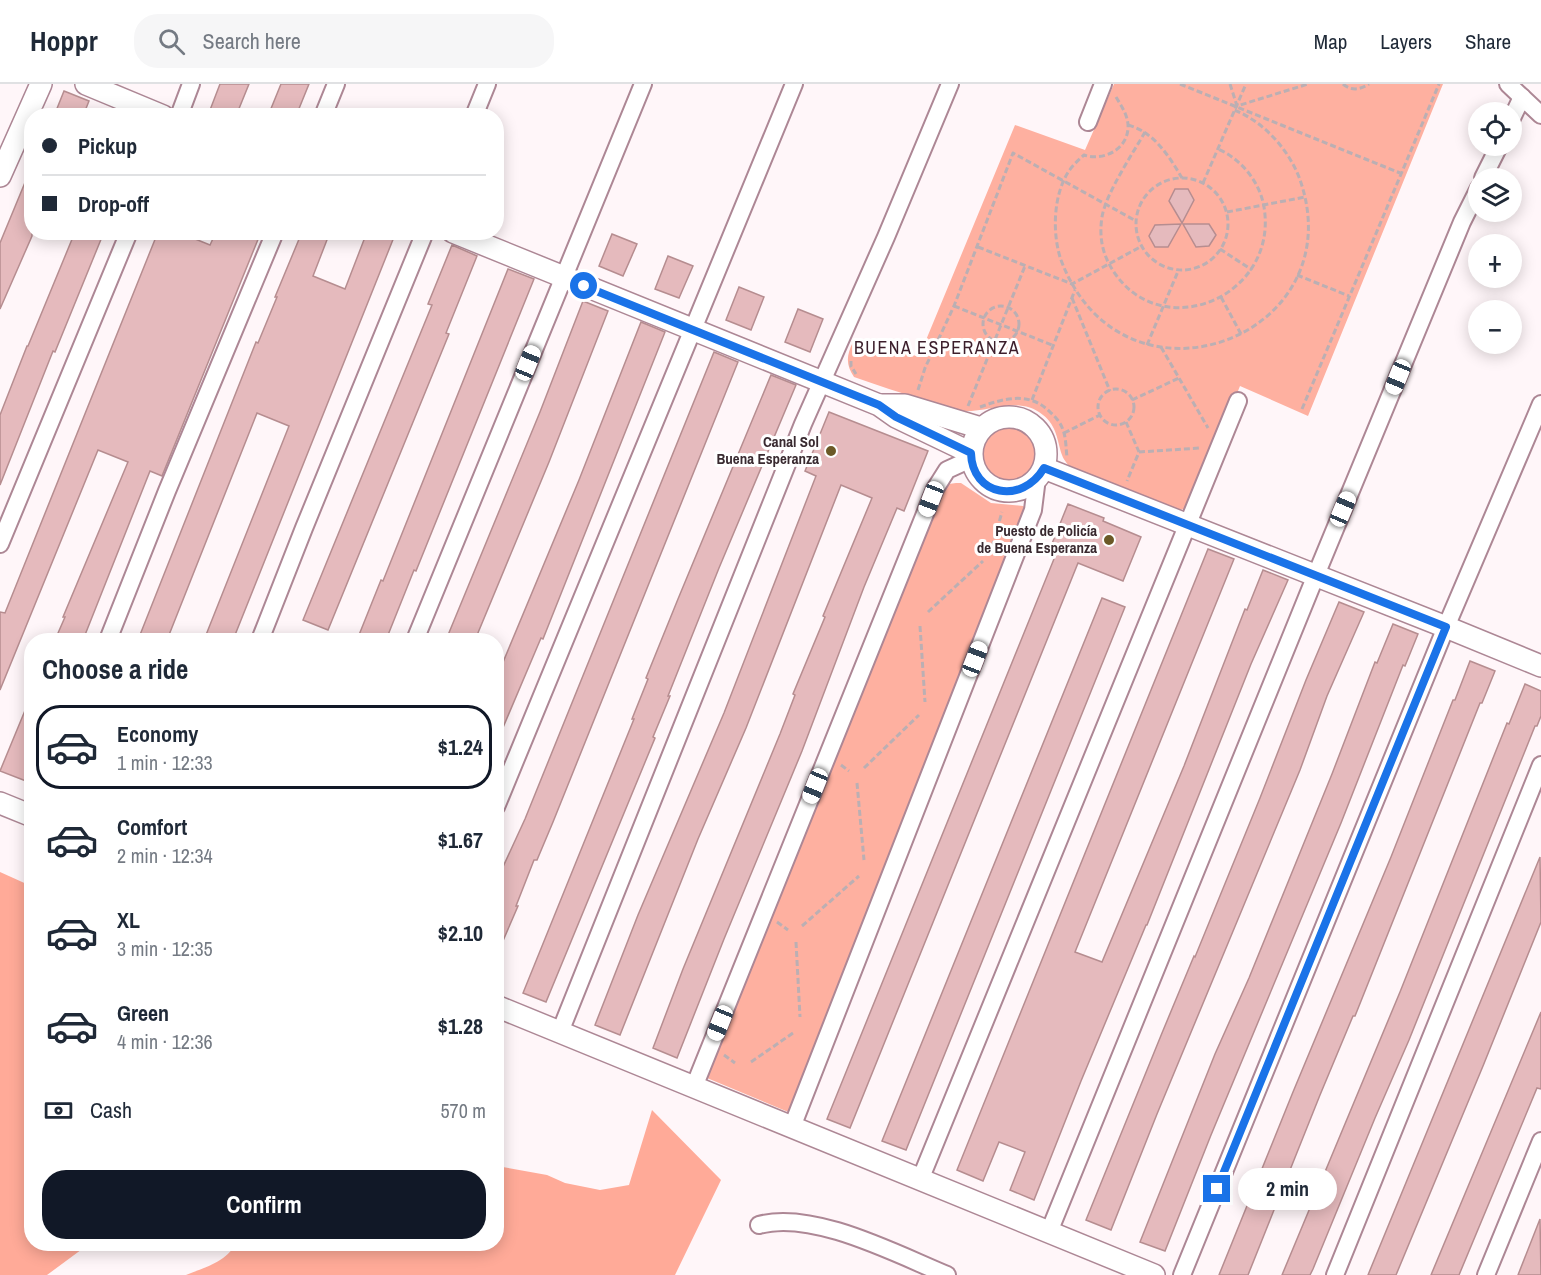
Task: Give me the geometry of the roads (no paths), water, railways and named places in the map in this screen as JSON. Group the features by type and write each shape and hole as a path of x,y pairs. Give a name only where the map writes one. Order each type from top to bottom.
{"street":[{"path":"30,108 41,84"},
{"path":"86,84 144,108"},
{"path":"182,108 191,84"},
{"path":"326,108 336,84"},
{"path":"477,108 487,84"},
{"path":"418,633 643,84"},
{"path":"504,787 794,84"},
{"path":"560,1032 764,520 950,84"},
{"path":"1508,84 1541,115"},
{"path":"1088,122 1109,88"},
{"path":"1520,102 1522,97"},
{"path":"0,176 24,122"},
{"path":"1048,1232 1316,575 1468,210"},
{"path":"0,544 126,240"},
{"path":"111,633 272,240"},
{"path":"263,633 422,240"},
{"path":"473,240 879,405 896,417 971,456"},
{"path":"920,1179 1238,401"},
{"path":"1182,1275 1446,627 1541,404"},
{"path":"879,405 906,405 981,428"},
{"path":"792,1127 1033,510 1046,455 1044,442 1038,431 1029,423 1017,418 1004,417 981,428 974,440 971,456 975,471 982,481 992,488 1016,491 1028,486 1040,473"},
{"path":"694,1087 935,489 947,470 971,456"},
{"path":"1040,473 1188,525 1541,666"},
{"path":"1335,1275 1541,765"},
{"path":"0,803 24,813"},
{"path":"504,1009 1154,1275"},
{"path":"1486,1275 1541,1141"},
{"path":"759,1225 779,1221 795,1222 835,1230 947,1275"}],"place":[{"name":"Canal Sol Buena Esperanza","path":"831,451"},
{"name":"Puesto de Policía de Buena Esperanza","path":"1109,540"}],"district":[{"name":"BUENA ESPERANZA","path":"937,348"}]}
